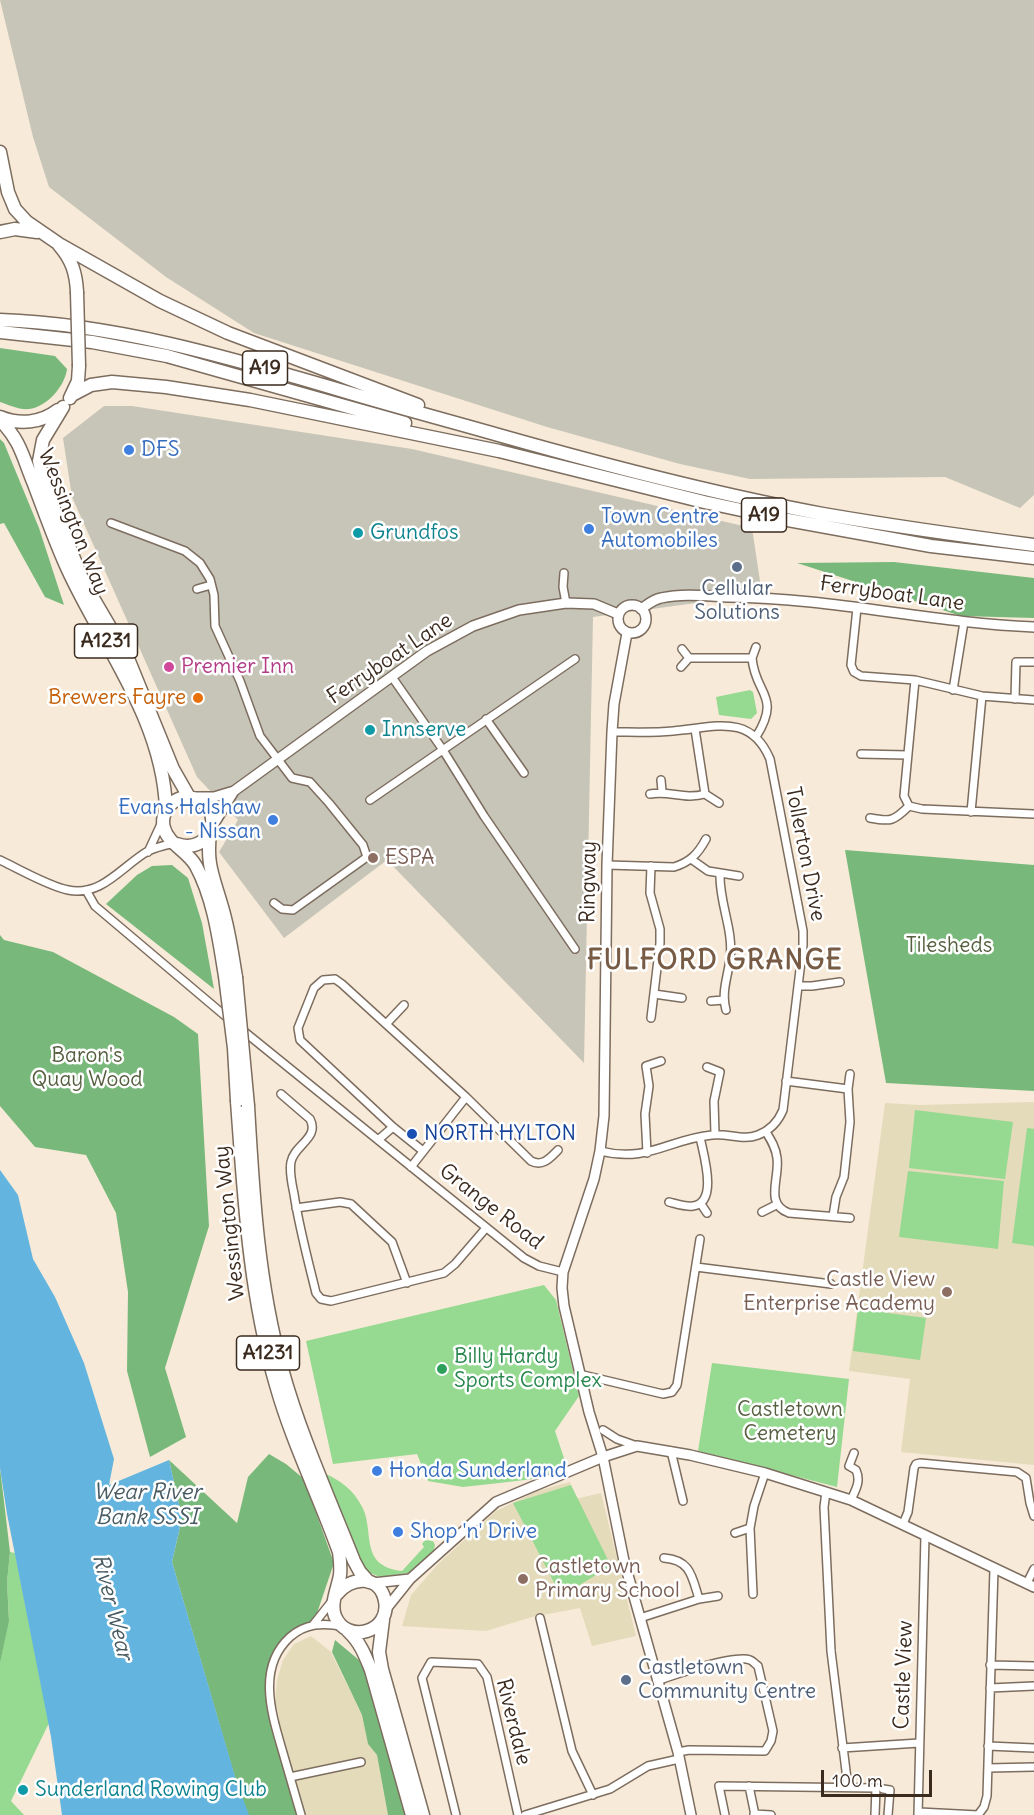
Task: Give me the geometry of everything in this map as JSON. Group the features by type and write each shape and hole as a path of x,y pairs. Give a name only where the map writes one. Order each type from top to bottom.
{"highway":[{"name":"A1231","path":"0,152 8,192 15,209 27,222 58,244 76,274 80,366 78,381 72,395 63,407 52,415 39,420 19,422 0,419"},
{"name":"A1231","path":"0,231 26,229 44,234"},
{"name":"A19","path":"58,244 72,250 134,288 228,333 305,364 507,437"},
{"name":"A19","path":"0,320 96,329 172,344 255,365 594,461 695,486 821,513 1034,546"},
{"name":"A19","path":"0,332 92,342 167,356 499,451 704,502 931,546 1034,558"},
{"path":"72,395 91,385 112,382 166,387 250,400 499,451"},
{"name":"Wessington Way","path":"63,407 43,440 39,461 44,484 84,581 127,656 173,769 191,797 200,800 209,810 212,820 207,853 209,867 222,906 231,976 234,1047 258,1242 281,1366 309,1446 354,1561 360,1572 382,1593 384,1614"},
{"name":"Wessington Way","path":"0,419 14,435 23,451 67,568 123,671 150,732 162,768 164,830 188,854 204,885 231,976"},
{"path":"164,815 174,801 191,797"},
{"path":"176,844 190,847 198,845 205,840 211,830"},
{"name":"Wessington Way","path":"242,1103 249,1251 268,1353 282,1405 339,1552 341,1573 334,1611 344,1628 356,1638 371,1670 412,1815"},
{"path":"336,1596 341,1588 351,1582 360,1580 371,1583"},
{"path":"344,1628 358,1633 368,1632 376,1627 384,1614"},
{"path":"384,1614 379,1653 382,1669 423,1815"}],"street":[{"path":"111,523 185,551 200,563 211,585 215,626 240,681 260,736 292,778 310,782 363,845 367,857 293,910 282,909 274,903"},
{"path":"564,573 563,587 566,603"},
{"path":"197,589 211,585"},
{"name":"Ferryboat Lane","path":"641,609 658,598 682,595 762,597 964,622 1034,627"},
{"name":"Ferryboat Lane","path":"191,797 214,797 234,791 427,651 473,626 519,610 566,603 594,604 618,614"},
{"path":"629,605 641,609 645,615 644,626 637,632 627,633 618,624 618,614 629,605"},
{"path":"857,608 851,665 854,672 861,676 915,680 982,696 1034,700"},
{"path":"953,690 964,622"},
{"name":"Ringway","path":"563,1272 587,1203 600,1151 606,1089 607,865 612,732 614,704 627,633"},
{"path":"612,732 695,729 721,725 734,726 756,736 767,717 768,708 767,697 756,676 752,658 756,647"},
{"path":"682,649 689,658"},
{"path":"681,667 689,658 752,658"},
{"path":"370,800 486,718 575,659"},
{"path":"1015,699 1017,662 1034,662"},
{"path":"392,677 575,949"},
{"path":"909,806 904,796 915,680"},
{"path":"971,812 982,696"},
{"path":"486,718 524,773"},
{"path":"695,729 705,794"},
{"name":"Tollerton Drive","path":"756,736 770,759 803,931 783,1110 775,1125 766,1132"},
{"path":"861,754 907,755"},
{"path":"661,780 662,791"},
{"name":"Ferryboat Lane","path":"211,830 234,791"},
{"path":"650,794 662,791 683,797 705,794 719,803"},
{"path":"909,806 922,809 1034,814"},
{"path":"870,818 889,821 899,816 909,806"},
{"path":"148,852 164,815"},
{"path":"607,865 674,867 683,864 697,854 706,839"},
{"path":"0,860 63,889 77,891 86,890 111,880 148,852 176,844"},
{"path":"691,859 708,871 739,876"},
{"path":"651,866 650,893 660,929 651,1018"},
{"path":"720,874 719,886 730,938 731,957 724,1000 726,1010"},
{"name":"Grange Road","path":"86,890 95,906 486,1228 524,1258 539,1266 563,1272"},
{"path":"423,1151 393,1127 300,1040 298,1028 314,988 323,980 328,978 342,984 387,1023 531,1161 541,1163 547,1161 558,1150"},
{"path":"798,986 840,982"},
{"path":"654,994 682,998"},
{"path":"711,1001 724,1000"},
{"path":"387,1023 404,1005"},
{"path":"647,1153 645,1114 649,1086 646,1066 661,1060"},
{"path":"707,1067 720,1072 714,1101 715,1134"},
{"path":"833,1216 836,1197 844,1177 849,1133 850,1074"},
{"path":"786,1081 848,1089"},
{"path":"281,1094 313,1124 310,1136 293,1155 290,1174 316,1293 321,1299 331,1301 438,1275 450,1269 486,1228"},
{"path":"411,1167 466,1097"},
{"path":"378,1140 393,1127"},
{"path":"600,1151 620,1155 647,1153 677,1142 715,1134 746,1137 766,1132 777,1157 774,1195 776,1205 789,1213 850,1218"},
{"path":"669,1202 689,1207 701,1204 706,1196 707,1171 700,1137"},
{"path":"296,1209 340,1202 351,1204 392,1242 407,1283"},
{"path":"701,1204 707,1214"},
{"path":"762,1212 776,1205"},
{"path":"579,1374 663,1394 672,1392 676,1385 700,1239"},
{"path":"696,1268 831,1284"},
{"path":"563,1272 564,1306 579,1374 603,1457 624,1561 679,1755 691,1815"},
{"path":"603,1430 616,1439 637,1446 671,1451 765,1473 851,1500 1030,1585 1034,1569"},
{"path":"384,1614 410,1579 496,1502 603,1457 637,1446"},
{"path":"671,1451 683,1501"},
{"path":"851,1500 859,1476 856,1470 849,1466 854,1453"},
{"path":"903,1524 908,1512 914,1468 920,1463 1017,1472 1026,1478 1034,1516"},
{"path":"753,1594 750,1528 754,1506 765,1473"},
{"path":"826,1492 824,1507 831,1651 848,1787"},
{"path":"735,1533 750,1528"},
{"name":"Castle View","path":"919,1813 917,1804 925,1536"},
{"path":"664,1558 675,1559 688,1566 699,1599"},
{"path":"919,1813 978,1815 984,1807 987,1796 994,1569"},
{"path":"371,1583 410,1579"},
{"path":"301,1815 273,1720 269,1678 283,1644 321,1617 336,1596"},
{"path":"640,1618 699,1599 718,1596"},
{"path":"540,1617 572,1751 593,1795"},
{"path":"313,1624 330,1624 344,1628"},
{"path":"525,1815 610,1789 648,1767 689,1750 765,1751 771,1741 773,1731 758,1666 749,1659 734,1659 680,1672 657,1681"},
{"name":"Riverdale","path":"456,1815 423,1678 431,1662 478,1664 487,1677 518,1815"},
{"path":"990,1665 1034,1666"},
{"path":"990,1688 1034,1686"},
{"path":"843,1748 919,1743"},
{"path":"988,1746 1034,1748"},
{"path":"290,1777 360,1762"},
{"path":"988,1768 1034,1767"},
{"path":"724,1815 719,1786 876,1788 875,1815"},
{"path":"749,1786 754,1815 771,1815"},
{"path":"883,1789 890,1790 888,1815"}],"shaded area":[{"path":"0,0 1034,0 1034,495 1020,508 945,477 750,479 680,464 547,427 254,333 166,277 49,187 33,137"},
{"path":"104,406 132,406 412,449 752,528 762,594 593,617 584,1063 387,860 284,938 219,852 238,820 197,777 72,497 63,438"},
{"name":"Castle View Enterprise Academy","path":"1034,1102 1034,1465 901,1452 910,1379 849,1371 885,1103 920,1105"},
{"name":"Castletown Primary School","path":"570,1482 575,1499 601,1493 636,1636 592,1646 580,1608 532,1617 486,1631 402,1626 411,1595 438,1564 496,1511 537,1491"},
{"path":"311,1636 331,1652 362,1715 368,1744 377,1755 388,1815 283,1815 278,1770 279,1718 275,1701 277,1680 283,1660 294,1644"}],"green space":[{"path":"0,348 55,356 67,369 59,389 42,404 29,409 0,402"},
{"path":"0,439 4,443 39,528 64,605 45,597 4,523 0,524"},
{"path":"894,562 1034,578 1034,618 961,616 797,563"},
{"path":"750,690 753,692 757,713 751,719 719,715 716,697"},
{"name":"Tilesheds","path":"845,850 1034,865 1034,1091 886,1083"},
{"path":"172,865 188,878 202,923 214,989 106,904 137,875 152,866"},
{"name":"Baron's Quay Wood","path":"0,935 4,940 53,952 174,1017 198,1034 209,1226 165,1368 186,1437 150,1457 127,1371 128,1292 116,1213 86,1155 35,1147 0,1106"},
{"path":"915,1110 1013,1122 1005,1179 909,1168"},
{"path":"1027,1128 1034,1129 1034,1246 1012,1243"},
{"path":"908,1171 1004,1181 998,1249 899,1237"},
{"name":"Billy Hardy Sports Complex","path":"544,1285 556,1300 579,1396 555,1431 567,1467 533,1479 463,1487 428,1481 417,1454 333,1464 306,1341"},
{"path":"858,1309 926,1318 920,1360 853,1351"},
{"name":"Castletown Cemetery","path":"712,1363 849,1379 837,1487 698,1451"},
{"path":"269,1454 304,1479 334,1563 313,1625 305,1627 277,1653 269,1692 302,1815 246,1815 172,1562 182,1518 169,1460 237,1523 248,1477"},
{"path":"0,1468 10,1552 7,1582 9,1621 0,1663"},
{"path":"326,1474 346,1486 355,1495 365,1515 373,1554 379,1562 388,1568 402,1571 424,1547 422,1544 425,1540 433,1541 435,1545 433,1554 408,1573 380,1577 368,1572 358,1558"},
{"path":"571,1485 611,1566 561,1596 513,1503"},
{"path":"10,1552 15,1553 49,1723 11,1801 24,1815 0,1815 0,1662 9,1619 7,1582"},
{"path":"335,1640 371,1670 412,1815 388,1815 377,1755 368,1744 362,1715 332,1652"}],"water":[{"path":"0,1170 18,1195 33,1259 55,1297 84,1363 114,1459 109,1485 169,1460 182,1518 172,1562 237,1783 249,1815 62,1815 51,1737 0,1468"}],"place":[{"name":"DFS","path":"129,450"},
{"name":"Town Centre Automobiles","path":"589,529"},
{"name":"Grundfos","path":"358,533"},
{"name":"Cellular Solutions","path":"737,567"},
{"name":"Premier Inn","path":"169,667"},
{"name":"Brewers Fayre","path":"198,698"},
{"name":"Innserve","path":"370,730"},
{"name":"Evans Halshaw - Nissan","path":"273,820"},
{"name":"ESPA","path":"373,858"},
{"name":"NORTH HYLTON","path":"412,1134"},
{"name":"Castle View Enterprise Academy","path":"947,1292"},
{"name":"Billy Hardy Sports Complex","path":"442,1369"},
{"name":"Honda Sunderland","path":"377,1471"},
{"name":"Shop 'n' Drive","path":"398,1532"},
{"name":"Castletown Primary School","path":"523,1579"},
{"name":"Castletown Community Centre","path":"626,1680"},
{"name":"Sunderland Rowing Club","path":"23,1790"}],"district":[{"name":"FULFORD GRANGE","path":"715,961"}],"water label":[{"name":"Wear River Bank SSSI","path":"147,1506"},
{"name":"River Wear","path":"112,1607"}]}
